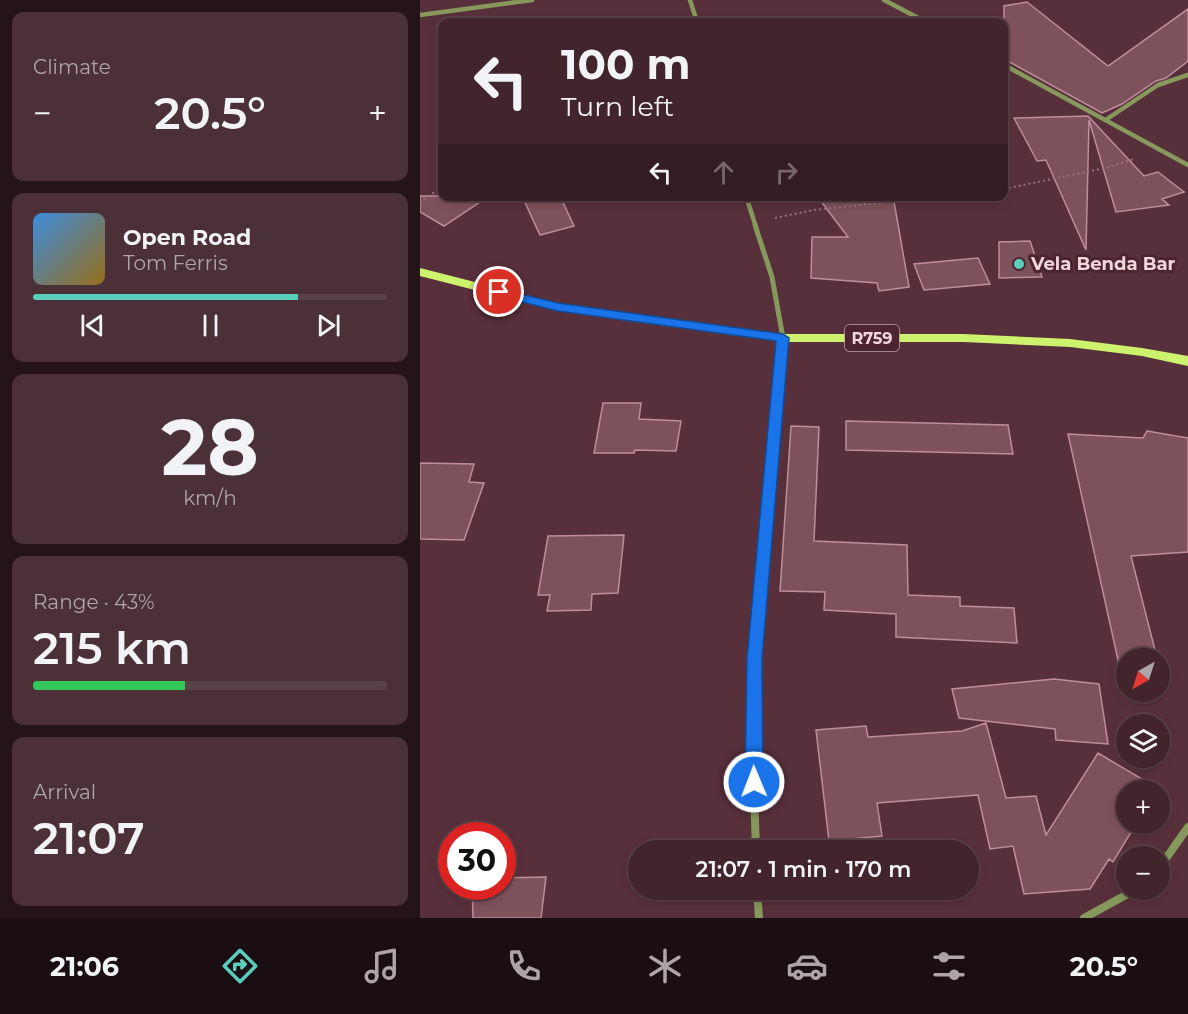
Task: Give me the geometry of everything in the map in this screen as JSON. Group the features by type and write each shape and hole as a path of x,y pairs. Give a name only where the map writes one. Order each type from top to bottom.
{"main road":[{"name":"R759","path":"420,272 558,307 783,338 964,338 1070,343 1142,352 1188,361"}],"street":[{"path":"420,15 532,0"},
{"path":"690,0 696,18"},
{"path":"885,0 919,18"},
{"path":"1008,67 1188,165"},
{"path":"1107,119 1158,86 1188,75"},
{"path":"747,201 772,277 783,338 754,659 753,762 756,840"},
{"path":"1170,853 1188,827"},
{"path":"758,900 759,918"},
{"path":"1084,918 1120,900"}],"path":[{"path":"1008,188 1105,168 1162,150"},
{"path":"420,202 438,190"},
{"path":"753,223 814,210 897,201"}],"building":[{"path":"1027,2 1108,66 1188,9 1188,61 1166,78 1156,81 1122,104 1102,113 1008,61 1008,18 1004,18 1004,6"},
{"path":"1088,116 1144,176 1158,172 1184,192 1162,199 1169,205 1116,212 1089,120 1086,250 1046,160 1037,161 1014,118"},
{"path":"420,196 438,196 438,201 482,201 444,226 420,212"},
{"path":"524,201 562,201 574,226 540,235"},
{"path":"821,201 894,201 909,287 879,291 877,283 811,278 812,237 848,237"},
{"path":"1030,241 1042,277 999,278 999,242"},
{"path":"978,258 990,284 924,290 914,264"},
{"path":"603,403 641,403 639,419 681,421 676,451 635,450 634,453 594,453"},
{"path":"846,421 1008,425 1013,454 846,450"},
{"path":"791,426 819,427 814,541 907,545 908,595 960,597 960,606 1014,608 1017,643 896,637 896,614 824,610 825,592 780,591"},
{"path":"1147,431 1188,438 1188,552 1131,556 1154,648 1116,648 1116,651 1068,434 1143,438"},
{"path":"420,463 474,464 469,482 484,483 464,540 420,539"},
{"path":"624,535 618,593 592,594 591,610 547,611 550,595 538,595 548,536"},
{"path":"1054,679 1099,684 1108,744 1056,740 1055,729 959,718 952,689"},
{"path":"986,723 1006,798 1036,796 1046,835 1098,753 1116,764 1116,768 1123,768 1144,780 1116,780 1116,834 1130,834 1123,846 1116,846 1116,857 1113,862 1109,859 1090,889 1024,894 1013,846 990,849 978,795 877,803 882,836 829,840 816,730 866,726 868,737 962,731"},
{"path":"546,877 541,918 473,918 472,900 516,900 516,878"}],"place":[{"name":"Vela Benda Bar","path":"1019,264"}],"route":[{"path":"499,292 558,307 783,338 754,659 754,782"}]}
